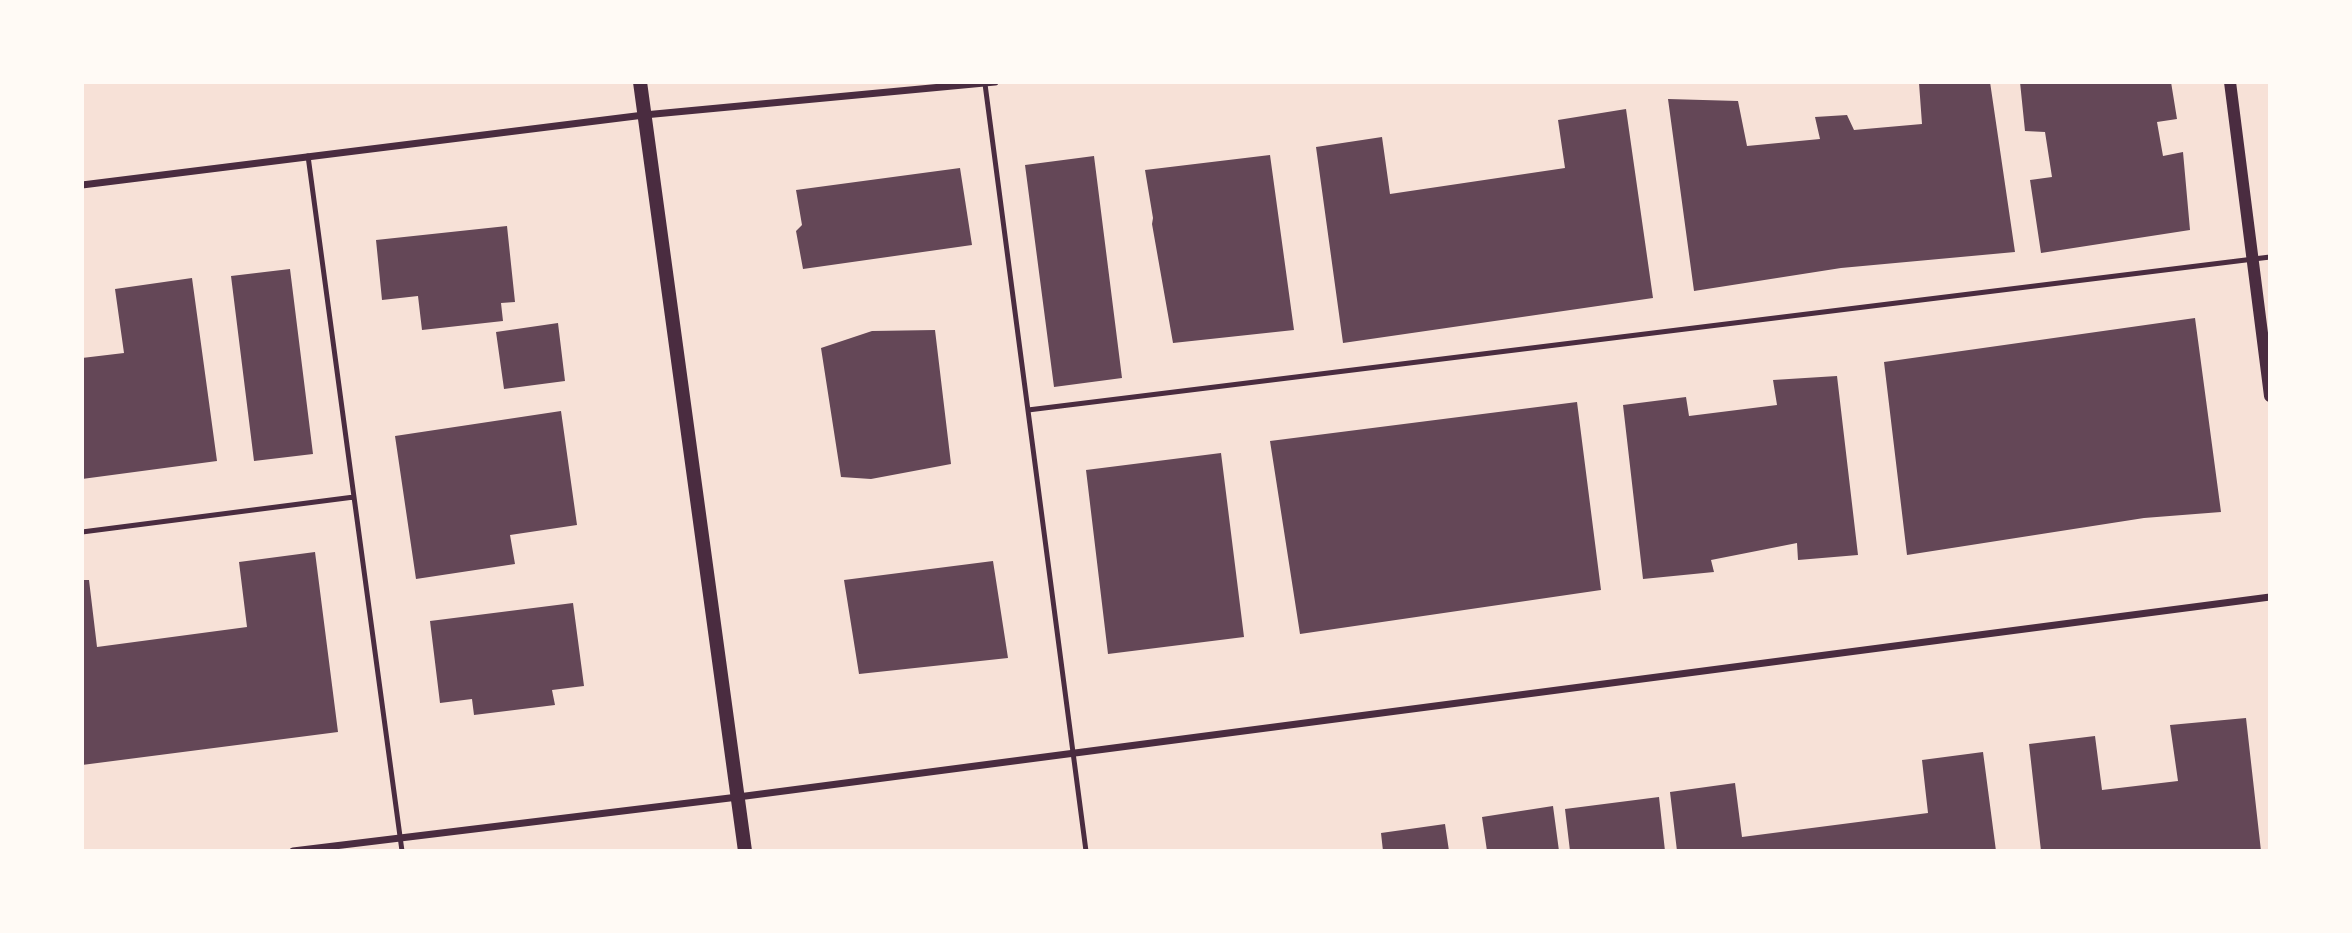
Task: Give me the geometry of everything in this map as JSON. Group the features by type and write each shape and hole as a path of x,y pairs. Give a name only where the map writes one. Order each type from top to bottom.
{"main road":[{"path":"640,82 745,851"}],"street":[{"path":"82,185 644,115 995,82"},
{"path":"2230,82 2270,396"},
{"path":"293,851 738,797 2270,597"}],"lane":[{"path":"985,84 1086,851"},
{"path":"308,156 402,851"},
{"path":"1028,410 2270,257"},
{"path":"82,532 354,497"}],"building":[{"path":"1990,82 2015,252 1841,268 1694,291 1668,99 1738,101 1747,146 1820,139 1815,117 1847,115 1854,130 1922,124 1919,83"},
{"path":"2020,82 2171,82 2177,119 2157,122 2163,156 2183,152 2190,230 2041,253 2030,180 2052,177 2045,132 2025,131"},
{"path":"1626,109 1653,298 1343,343 1316,147 1382,137 1390,194 1565,168 1558,120"},
{"path":"1270,155 1294,330 1173,343 1145,170"},
{"path":"1094,156 1122,378 1054,387 1025,165"},
{"path":"960,168 972,245 803,269 796,231 802,225 796,190"},
{"path":"507,226 515,302 501,303 503,321 422,330 418,296 382,300 376,240"},
{"path":"290,269 313,454 254,461 231,276"},
{"path":"192,278 217,461 82,479 82,358 124,353 115,289"},
{"path":"2195,318 2221,512 2144,518 1907,555 1884,362"},
{"path":"558,323 565,381 504,389 496,332"},
{"path":"935,330 951,464 871,479 841,477 821,348 872,331"},
{"path":"1837,376 1858,555 1798,560 1797,543 1711,560 1714,572 1643,579 1623,405 1686,397 1689,416 1777,405 1773,380"},
{"path":"1577,402 1601,590 1300,634 1270,441"},
{"path":"561,411 577,525 510,535 515,564 416,579 395,436"},
{"path":"1221,453 1244,637 1108,654 1086,470"},
{"path":"315,552 338,732 82,765 82,580 89,580 97,647 247,627 239,562"},
{"path":"993,561 1008,658 859,674 844,580"},
{"path":"573,603 584,686 552,690 555,705 474,715 472,699 440,703 430,621"},
{"path":"2246,718 2261,851 2041,851 2029,744 2095,736 2102,790 2178,781 2170,725"},
{"path":"1983,752 1996,851 1677,851 1670,792 1735,783 1742,837 1928,813 1922,760"},
{"path":"1659,797 1665,851 1570,851 1565,809"},
{"path":"1553,806 1559,851 1487,851 1482,817"},
{"path":"1445,824 1449,851 1383,851 1381,833"}]}
